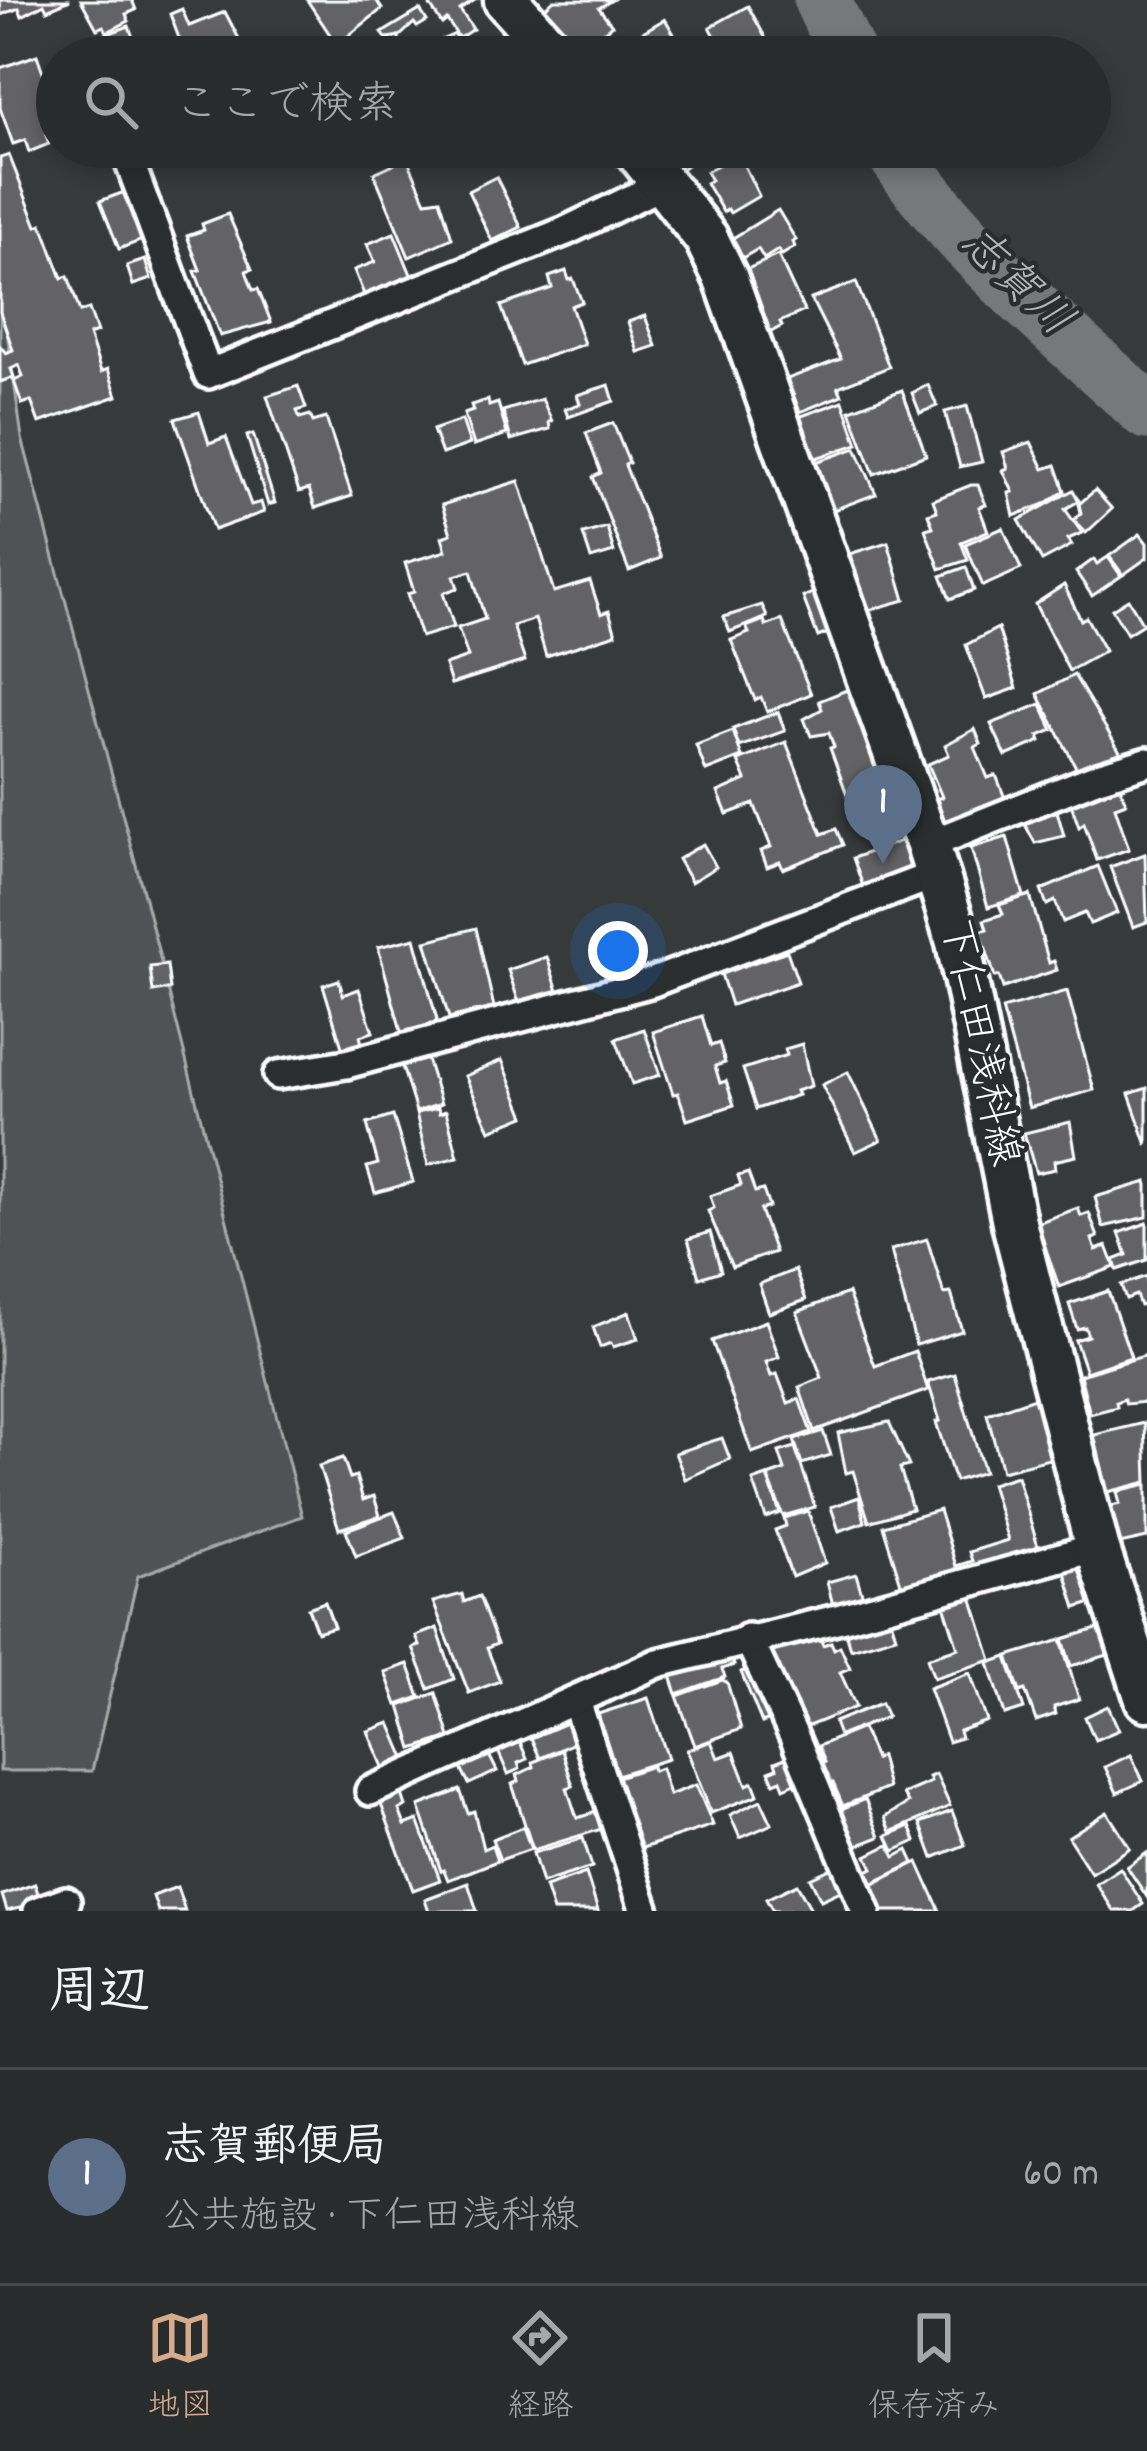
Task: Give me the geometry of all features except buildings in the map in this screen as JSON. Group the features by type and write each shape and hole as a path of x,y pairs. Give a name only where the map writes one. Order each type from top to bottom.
{"main road":[{"path":"506,0 538,36"},
{"name":"下仁田浅科線","path":"652,168 706,238 745,326 933,859 958,942 1015,1227 1097,1547 1147,1700"}],"street":[{"path":"132,168 208,374 566,231 665,183"},
{"path":"278,1075 346,1064 653,982 933,859 1098,777 1147,762"},
{"path":"370,1791 658,1663 1097,1547"},
{"path":"748,1638 866,1911"},
{"path":"576,1701 645,1911"},
{"path":"38,1911 66,1901"}],"shaded area":[{"path":"0,282 22,438 302,1516 138,1576 92,1771 0,1771"}],"waterway":[{"name":"志賀川","path":"822,0 839,36"},
{"name":"志賀川","path":"906,168 978,254 1147,411"}],"place":[{"name":"志賀郵便局","path":"883,864"}]}
